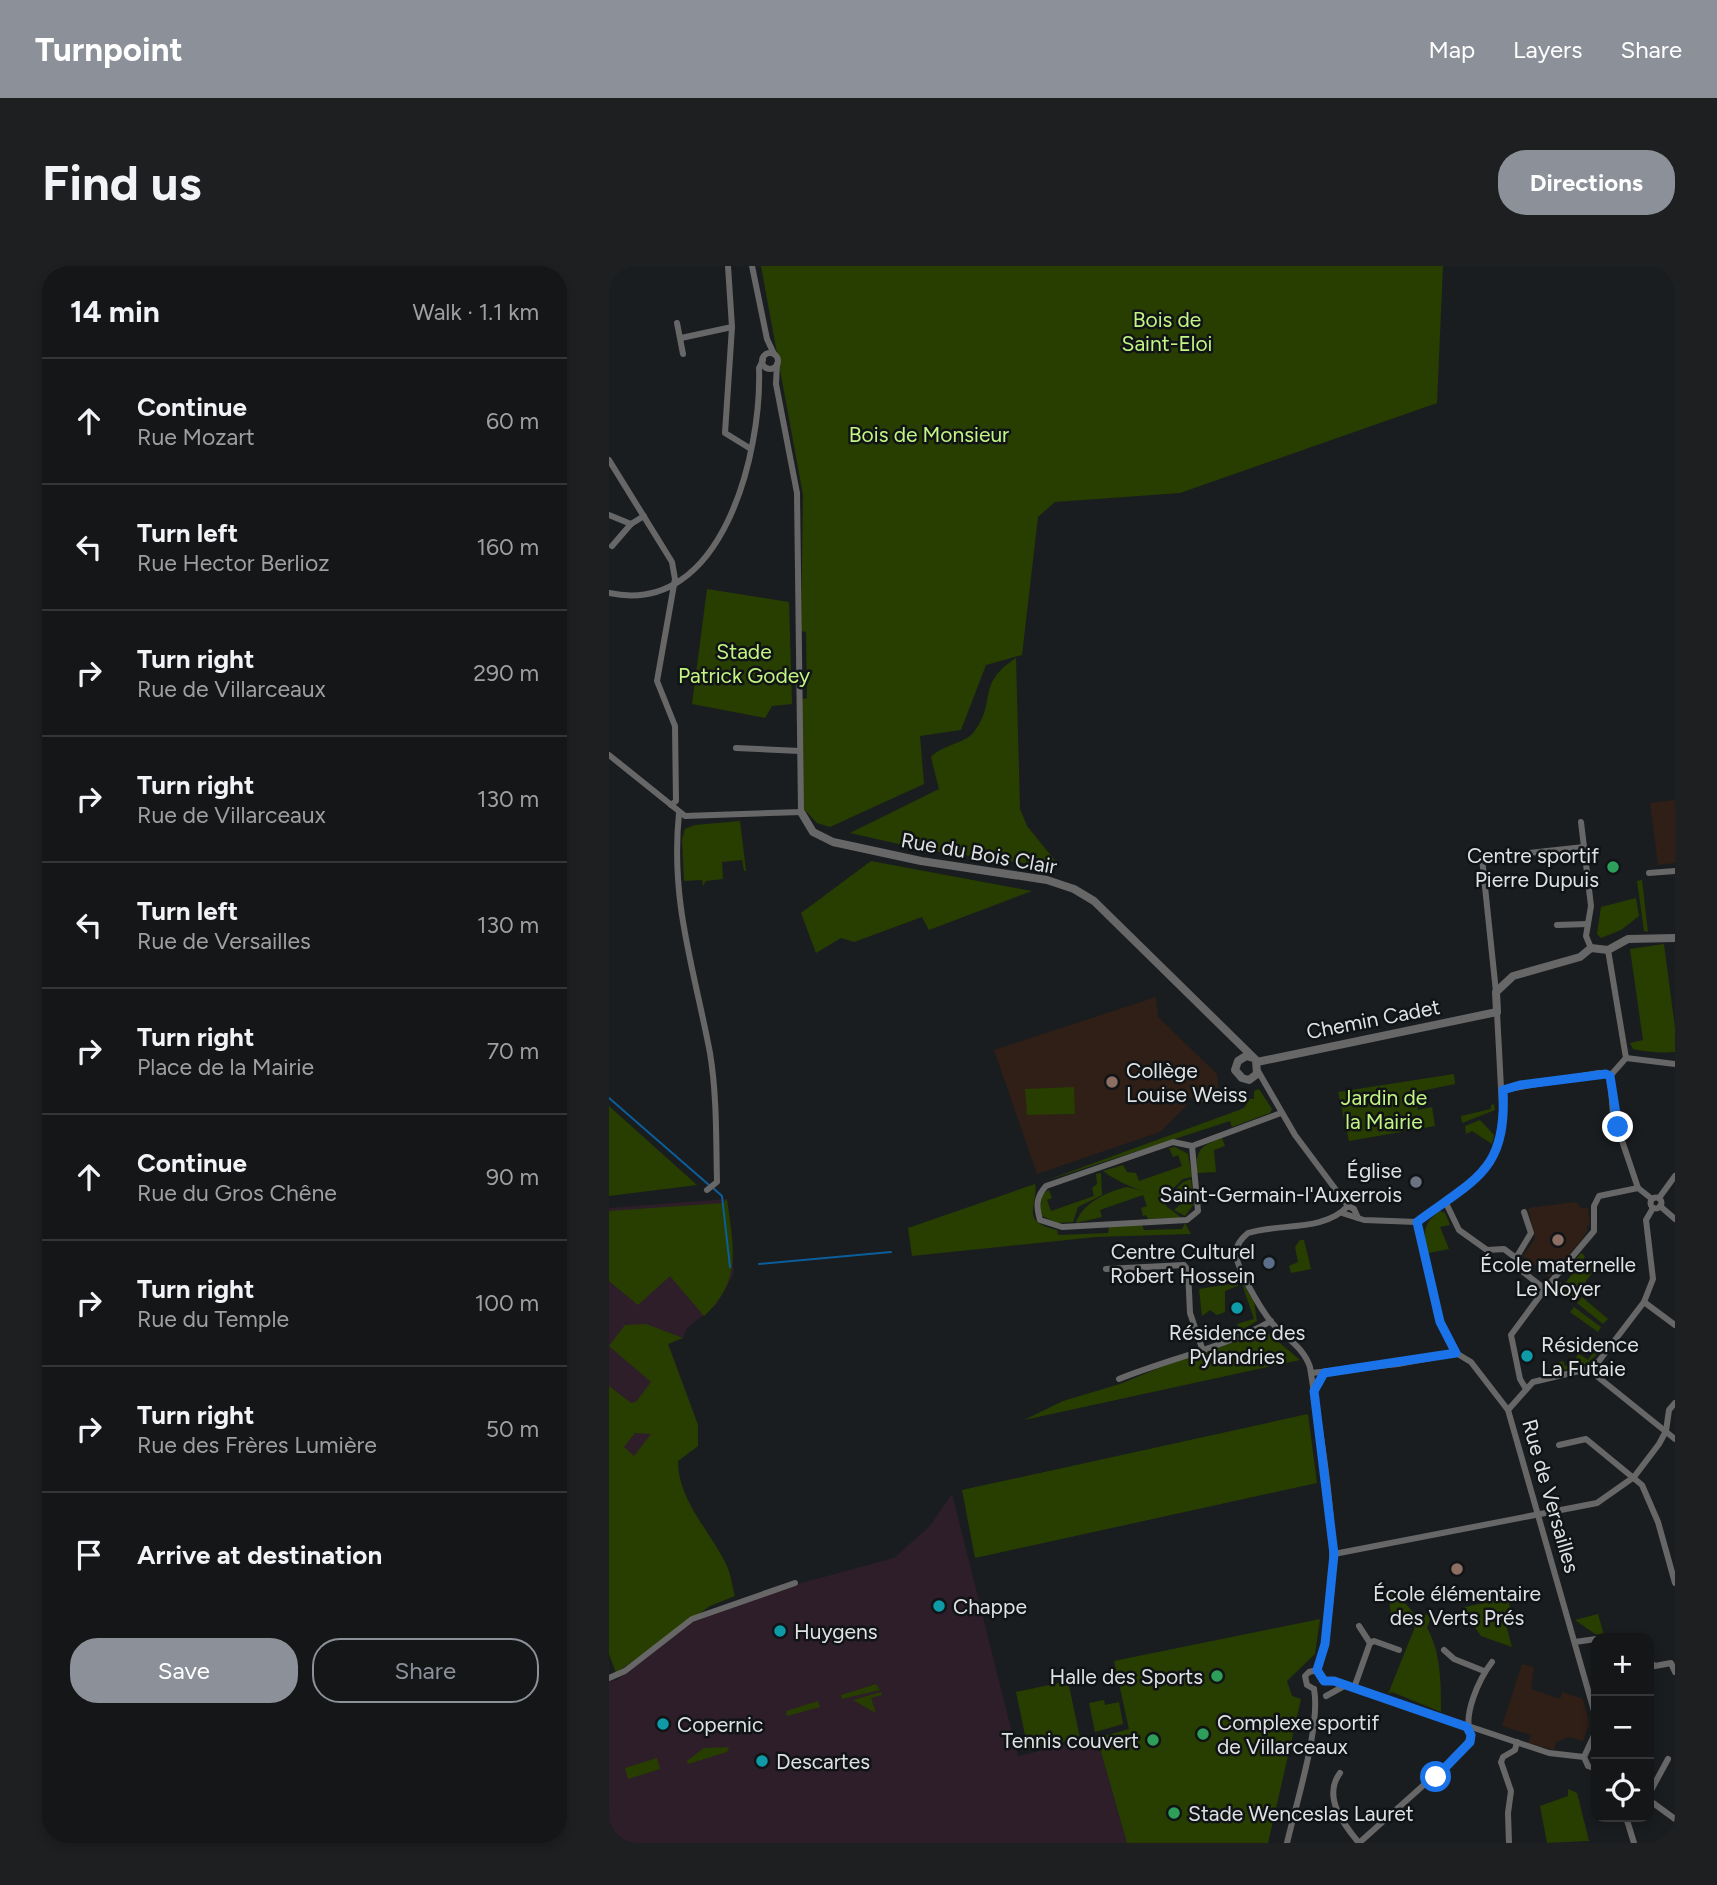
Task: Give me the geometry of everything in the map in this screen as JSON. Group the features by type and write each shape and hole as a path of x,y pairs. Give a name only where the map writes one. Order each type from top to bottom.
{"street":[{"path":"728,266 732,327 725,433 751,449"},
{"path":"609,755 680,813 693,817 801,813 797,493 776,384 777,365 767,339 752,266"},
{"path":"677,323 683,354"},
{"path":"681,338 732,327"},
{"path":"609,593 646,595 674,585 714,549 740,490 751,449 759,375 765,362 767,339"},
{"path":"765,362 774,354"},
{"path":"765,362 777,365"},
{"path":"765,362 776,384"},
{"path":"609,460 672,562 674,585 657,681 675,726 676,801 671,805"},
{"path":"609,515 631,524"},
{"path":"612,546 631,524 643,516"},
{"path":"736,748 800,751"},
{"path":"680,813 677,860 683,936 710,1055 717,1182 707,1189"},
{"name":"Rue du Bois Clair","path":"801,813 813,832 833,842 921,861 1047,880 1074,889 1094,901 1230,1036 1255,1067 1281,1113 1358,1218"},
{"path":"1581,822 1591,906 1586,936 1591,948"},
{"path":"1342,1213 1358,1218 1417,1222 1478,1176 1492,1160 1502,1136 1503,1090 1482,858 1584,847"},
{"path":"1649,873 1675,872"},
{"path":"1557,925 1588,924"},
{"path":"1496,992 1513,976 1580,957 1591,948 1608,950 1628,939 1675,937"},
{"path":"1608,950 1626,1058"},
{"name":"Chemin Cadet","path":"1240,1059 1255,1067 1497,1012"},
{"name":"Rue du Bois Clair","path":"1230,1036 1240,1059 1235,1067 1237,1073 1245,1080 1255,1067"},
{"path":"1626,1058 1675,1064"},
{"path":"1626,1058 1610,1076 1613,1114 1638,1188 1655,1198 1657,1207 1675,1219"},
{"path":"1503,1090 1599,1073 1610,1076"},
{"path":"1192,1146 1198,1211 1188,1220 1062,1227 1040,1220 1037,1208 1039,1194 1046,1186 1173,1142 1192,1146 1281,1113"},
{"path":"1655,1198 1675,1176"},
{"path":"1526,1389 1520,1379 1511,1335 1594,1231 1594,1206 1599,1196 1638,1188"},
{"path":"1445,1201 1459,1230 1487,1250 1504,1249 1516,1258 1523,1272 1546,1288"},
{"path":"1348,1206 1342,1213 1310,1224 1259,1229 1241,1240 1236,1248 1237,1261 1271,1321 1305,1354 1311,1373 1334,1554 1325,1644 1317,1670 1324,1681 1350,1686 1549,1754 1584,1757"},
{"path":"1508,1410 1533,1382 1588,1369 1599,1361 1644,1302 1653,1279 1646,1220 1657,1207"},
{"path":"1516,1258 1531,1233 1524,1212"},
{"name":"Rue de Versailles","path":"1417,1222 1440,1322 1456,1353 1471,1362 1508,1410 1591,1700"},
{"path":"1106,1269 1184,1265 1188,1270 1190,1313 1202,1348"},
{"path":"1644,1302 1675,1325"},
{"path":"1119,1379 1251,1333 1271,1321"},
{"path":"1311,1373 1456,1353"},
{"path":"1588,1369 1675,1439"},
{"path":"1314,1391 1324,1373"},
{"path":"1334,1554 1597,1503 1634,1477 1666,1431 1667,1416 1675,1403"},
{"path":"1559,1445 1586,1440 1634,1477 1651,1501 1672,1559 1675,1583"},
{"path":"609,1678 625,1671 692,1619 795,1583"},
{"path":"1359,1626 1370,1643"},
{"path":"1575,1642 1591,1640"},
{"path":"1326,1696 1350,1686 1370,1643 1374,1641 1399,1650"},
{"path":"1444,1650 1454,1660 1484,1671"},
{"path":"1654,1665 1673,1660 1675,1672"},
{"path":"1340,1773 1334,1791 1336,1809 1344,1826 1359,1843 1459,1756 1470,1742 1471,1735 1467,1727 1484,1671 1492,1662"},
{"path":"1314,1689 1309,1687 1305,1679 1309,1672 1317,1670"},
{"path":"1314,1689 1324,1681"},
{"path":"1287,1843 1310,1738 1316,1703 1314,1689"},
{"path":"1509,1843 1508,1813 1511,1791 1501,1762 1503,1757 1515,1749 1517,1742"},
{"path":"1584,1757 1591,1748"},
{"path":"1584,1757 1591,1767"},
{"path":"1654,1785 1668,1759"},
{"path":"1654,1804 1675,1819"},
{"path":"1628,1822 1634,1843"}],"shaded area":[{"path":"1675,800 1675,863 1658,865 1650,803"},
{"name":"Collège Louise Weiss","path":"1156,997 1158,1017 1217,1074 1219,1096 1186,1098 1186,1106 1160,1132 1037,1174 994,1050"},
{"path":"727,1199 734,1273 716,1305 687,1328 683,1338 668,1344 698,1425 698,1446 678,1461 678,1474 609,1463 609,1208"},
{"name":"École maternelle Le Noyer","path":"1576,1202 1581,1208 1588,1208 1590,1225 1587,1226 1587,1232 1581,1241 1549,1277 1523,1256 1535,1239 1528,1208"},
{"path":"952,1494 1018,1756 1097,1738 1127,1843 609,1843 609,1681 617,1680 694,1621 794,1585 894,1558 930,1526"},
{"path":"1522,1664 1534,1667 1531,1689 1560,1699 1562,1692 1583,1699 1589,1723 1583,1741 1569,1737 1556,1742 1554,1750 1528,1743 1531,1735 1502,1726"}],"green space":[{"name":"Bois de Monsieur","path":"761,266 1443,266 1437,403 1180,493 1055,502 1038,517 1022,655 986,665 961,730 920,736 924,784 830,827 817,823 803,808 802,699 807,698 806,632 801,631 803,495"},
{"name":"Stade Patrick Godey","path":"707,589 789,602 792,704 772,706 765,718 692,704"},
{"path":"1016,658 1020,809 1027,826 1057,863 1055,867 925,850 850,833 939,789 931,757 974,732 985,711 996,676"},
{"path":"740,821 746,871 742,860 722,862 723,879 706,881 703,886 702,880 684,881 682,839 685,829 695,825"},
{"path":"871,861 1032,891 929,930 922,917 854,942 841,938 816,953 801,913"},
{"path":"1642,880 1648,932 1644,931 1637,881"},
{"path":"1636,898 1639,916 1621,930 1601,938 1597,934 1601,907"},
{"path":"1664,944 1675,1028 1675,1052 1633,1049 1630,1043 1643,1040 1630,949"},
{"name":"Jardin de la Mairie","path":"1454,1074 1455,1084 1416,1092 1418,1110 1432,1107 1435,1126 1349,1141 1338,1092"},
{"path":"1074,1087 1075,1114 1027,1115 1025,1089"},
{"path":"1237,1089 1234,1093 1196,1104 1195,1098 1219,1096 1219,1091"},
{"path":"1259,1089 1272,1109 1270,1113 1232,1127 1230,1121 1042,1182 1239,1110 1245,1107 1248,1099 1254,1099 1254,1091"},
{"path":"1494,1104 1495,1110 1462,1123 1461,1116 1491,1109"},
{"path":"609,1106 697,1185 609,1196"},
{"path":"1480,1120 1494,1135 1492,1144 1472,1131 1466,1134 1465,1126"},
{"path":"1222,1138 1225,1146 1214,1150 1216,1172 1197,1173 1198,1153 1204,1146"},
{"path":"1175,1147 1188,1154 1192,1177 1183,1179 1167,1194 1134,1188 1103,1171 1123,1165 1127,1172 1136,1173 1139,1181 1182,1166 1178,1155 1173,1157 1169,1148"},
{"path":"1101,1173 1102,1195 1078,1207 1073,1222 1057,1223 1040,1215 1042,1194 1049,1190 1052,1198 1047,1200 1051,1211 1094,1196 1092,1188 1097,1184 1096,1174"},
{"path":"1191,1179 1194,1204 1185,1216 1174,1210 1183,1202 1179,1194 1173,1192 1183,1182"},
{"path":"1035,1184 1034,1217 1045,1226 1057,1230 1058,1235 1108,1233 1109,1227 1142,1225 1144,1230 1182,1229 1185,1223 1191,1234 1096,1237 912,1256 908,1228"},
{"path":"1127,1187 1166,1196 1166,1206 1182,1218 1148,1219 1146,1215 1143,1216 1141,1208 1147,1206 1143,1195 1100,1210 1102,1217 1076,1223 1083,1210 1096,1199"},
{"path":"727,1199 733,1248 730,1276 716,1303 704,1316 670,1276 638,1305 609,1281 609,1211 723,1203"},
{"path":"1440,1211 1445,1213 1450,1225 1440,1227 1449,1249 1428,1253 1425,1229"},
{"path":"1300,1240 1304,1240 1311,1269 1291,1273 1289,1266 1298,1262 1295,1247"},
{"path":"1581,1253 1585,1256 1583,1260 1595,1269 1572,1300 1555,1286 1559,1280 1563,1286 1579,1265 1577,1258"},
{"path":"1242,1282 1254,1302 1257,1321 1240,1331 1237,1324 1254,1319 1242,1284 1225,1291 1225,1312 1217,1315 1210,1310 1202,1316 1199,1289"},
{"path":"1582,1297 1608,1319 1603,1324 1577,1303"},
{"path":"1574,1307 1601,1327 1598,1332 1570,1312"},
{"path":"646,1324 683,1338 668,1344 698,1425 698,1446 678,1461 679,1475 689,1502 726,1564 735,1596 710,1606 616,1673 609,1654 609,1386 631,1403 636,1402 651,1382 609,1346 625,1325","holes":["635,1433 651,1434 634,1456 624,1447"]},
{"path":"1268,1333 1300,1360 1024,1420 1063,1401 1120,1384 1193,1354"},
{"path":"1600,1339 1604,1347 1587,1364 1561,1371 1559,1362 1563,1361 1565,1366 1574,1364 1578,1353 1588,1360 1595,1350 1593,1341"},
{"path":"1308,1414 1317,1483 975,1558 962,1490"},
{"path":"1388,1588 1392,1588 1417,1617 1432,1613 1427,1628 1438,1657 1441,1712 1392,1692 1388,1694 1415,1627 1391,1615"},
{"path":"1507,1598 1510,1606 1505,1621 1512,1647 1481,1636 1463,1610 1465,1607"},
{"path":"1598,1614 1603,1633 1594,1633 1575,1620"},
{"name":"Complexe sportif de Villarceaux","path":"1320,1619 1315,1654 1287,1681 1292,1696 1301,1699 1268,1843 1127,1843 1097,1738 1129,1729 1114,1661"},
{"path":"1068,1681 1080,1738 1028,1749 1016,1692"},
{"path":"876,1684 880,1690 842,1699 841,1695"},
{"path":"881,1692 882,1695 871,1698 876,1713 853,1700"},
{"path":"1104,1700 1105,1705 1119,1702 1123,1724 1095,1732 1089,1703"},
{"path":"818,1701 820,1707 787,1716 786,1711"},
{"path":"729,1747 727,1752 688,1764 687,1761 704,1748"},
{"path":"657,1758 660,1769 628,1779 625,1768"},
{"path":"1568,1789 1577,1793 1589,1841 1547,1843 1540,1806 1568,1796"}],"waterway":[{"path":"609,1098 709,1185"},
{"path":"713,1188 722,1196 730,1267"},
{"path":"759,1264 891,1252"}],"place":[{"name":"Centre sportif Pierre Dupuis","path":"1613,867"},
{"name":"Collège Louise Weiss","path":"1112,1082"},
{"name":"Église Saint-Germain-l'Auxerrois","path":"1416,1182"},
{"name":"École maternelle Le Noyer","path":"1558,1240"},
{"name":"Centre Culturel Robert Hossein","path":"1269,1263"},
{"name":"Résidence des Pylandries","path":"1237,1308"},
{"name":"Résidence La Futaie","path":"1527,1356"},
{"name":"École élémentaire des Verts Prés","path":"1457,1569"},
{"name":"Chappe","path":"939,1606"},
{"name":"Huygens","path":"780,1631"},
{"name":"Halle des Sports","path":"1217,1676"},
{"name":"Copernic","path":"663,1724"},
{"name":"Complexe sportif de Villarceaux","path":"1203,1734"},
{"name":"Tennis couvert","path":"1153,1740"},
{"name":"Descartes","path":"762,1761"},
{"name":"Stade Wenceslas Lauret","path":"1174,1813"}],"route":[{"path":"1436,1777 1470,1742 1471,1735 1467,1727 1334,1681 1324,1681 1323,1675 1317,1670 1325,1644 1334,1554 1314,1391 1324,1373 1456,1353 1440,1322 1417,1222 1478,1176 1492,1160 1503,1133 1503,1090 1520,1085 1606,1074 1610,1076 1613,1114 1618,1127"}],"park label":[{"name":"Bois de Saint-Eloi","path":"1167,331"}]}
